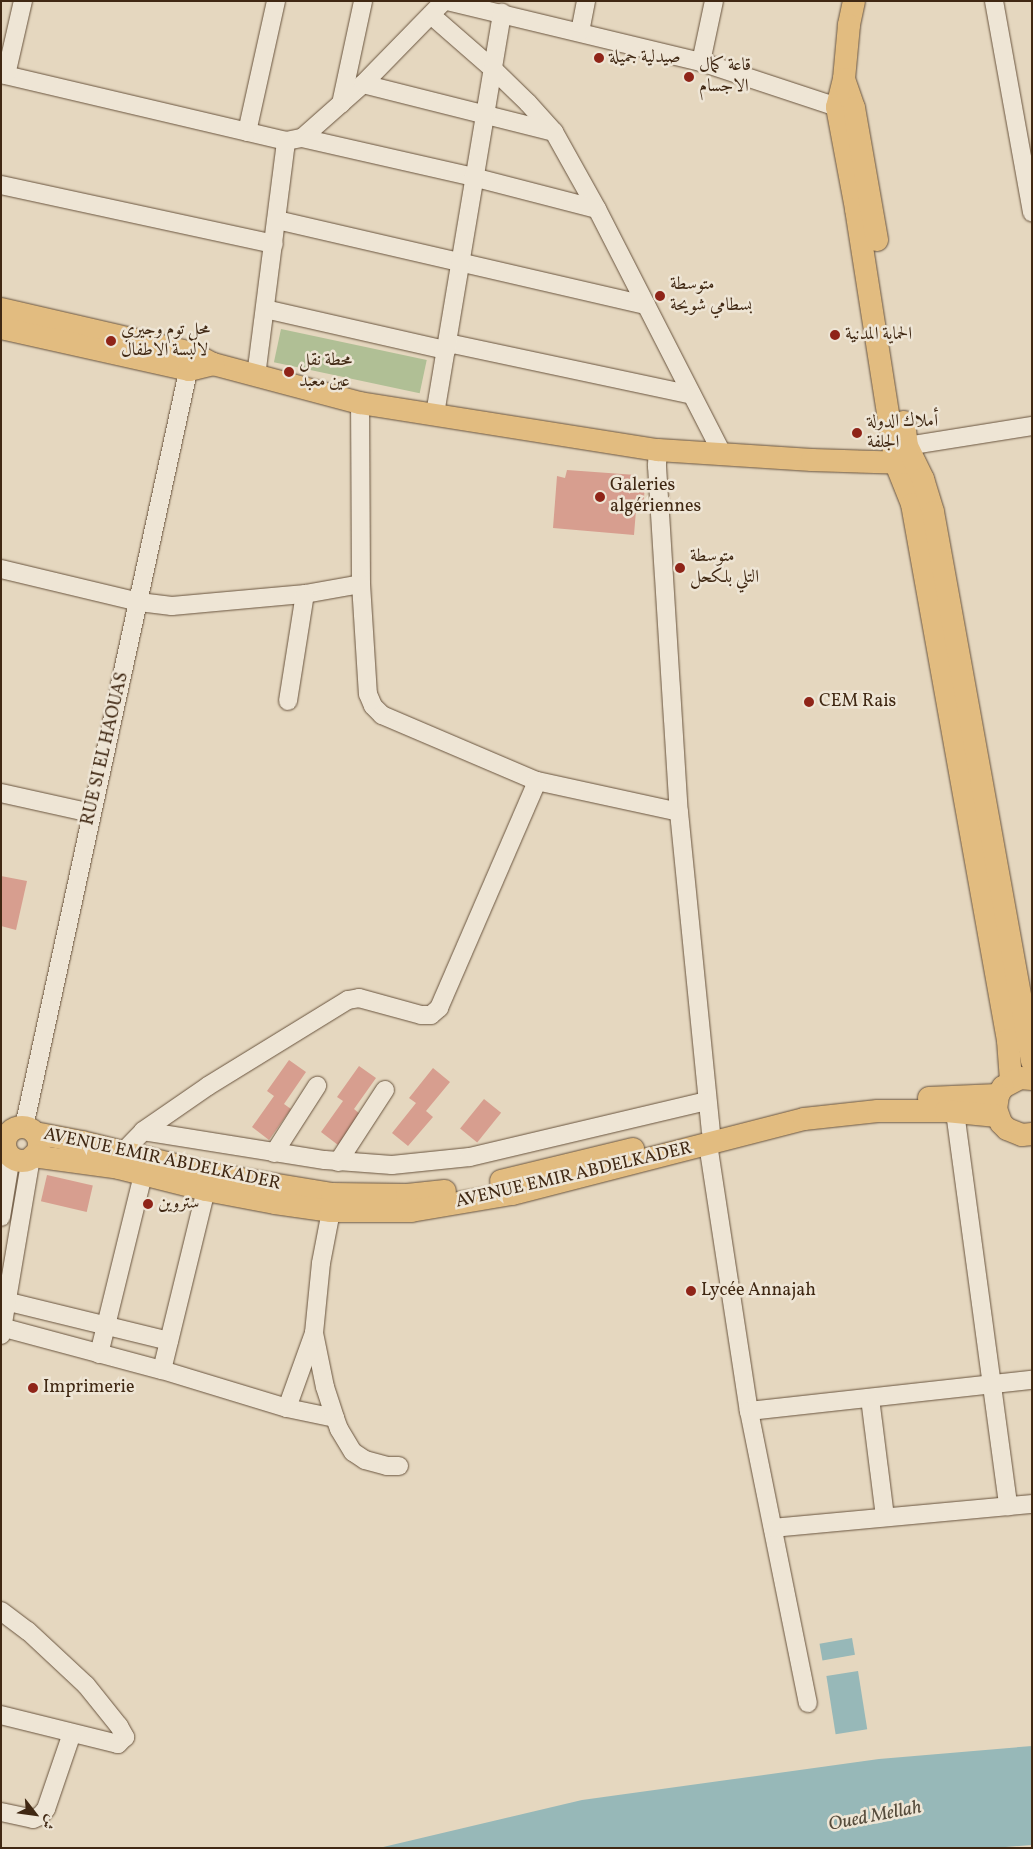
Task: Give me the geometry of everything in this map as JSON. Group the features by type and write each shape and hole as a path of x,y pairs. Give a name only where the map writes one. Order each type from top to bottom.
{"main road":[{"path":"854,1 849,25 844,79 846,108 907,458 912,504 1008,1040 1009,1093 1007,1129 1023,1133 1032,1148"},
{"path":"1,309 190,361"},
{"path":"1,328 213,364 360,403 658,450 723,455 907,458"},
{"path":"907,458 929,494 933,512 1032,1061"},
{"name":"AVENUE EMIR ABDELKADER","path":"17,1142 332,1194 407,1195 453,1190 804,1119 878,1111 955,1112 1009,1093"},
{"name":"AVENUE EMIR ABDELKADER","path":"121,1160 143,1175 206,1190 331,1211 402,1211 450,1206 590,1176 784,1113 863,1099 1009,1093"}],"street":[{"path":"23,1 3,74 247,132 473,177 597,209"},
{"path":"247,132 276,1"},
{"path":"341,104 363,1"},
{"path":"256,376 277,220 294,140 341,104 363,84 446,1 701,62 846,108"},
{"path":"580,32 586,1"},
{"path":"701,62 714,1"},
{"path":"994,1 1032,213"},
{"path":"435,414 473,177 486,115 502,14"},
{"path":"431,15 493,69 554,132 597,209 723,455"},
{"path":"363,84 554,132"},
{"path":"1,185 274,244"},
{"path":"277,220 646,305"},
{"path":"265,309 692,396"},
{"name":"RUE SI EL HAOUAS","path":"17,1142 139,602 190,361"},
{"path":"360,403 361,584 368,694 373,706 382,715 537,781 679,812"},
{"path":"907,458 1032,426"},
{"path":"658,450 657,466 679,812 709,1137 749,1411 808,1703"},
{"path":"1,569 139,602 172,606 196,606 305,594 361,584"},
{"path":"288,701 305,594"},
{"path":"121,1160 143,1131 208,1086 348,1000 359,998 431,1015 440,1008 537,781"},
{"path":"1,793 92,814"},
{"path":"274,1153 317,1086"},
{"path":"338,1162 385,1090"},
{"path":"143,1131 338,1162 392,1165 470,1158 706,1101"},
{"path":"955,1112 1008,1506"},
{"path":"1,1217 17,1142"},
{"path":"17,1142 2,1330 162,1370 287,1408 335,1418"},
{"path":"99,1354 143,1175"},
{"path":"162,1370 206,1190"},
{"path":"287,1408 314,1333 321,1263 331,1211"},
{"path":"5,1301 168,1341"},
{"path":"314,1333 325,1387 335,1418 339,1429 353,1452 365,1460 386,1466 399,1466"},
{"path":"749,1411 1032,1380"},
{"path":"870,1398 885,1517"},
{"path":"773,1528 1032,1504"},
{"path":"1,1611 28,1631 86,1685 119,1726 125,1737 118,1744 1,1715"},
{"path":"1,1812 33,1819 40,1816 46,1809 72,1733"}],"green space":[{"path":"281,329 427,360 420,393 274,362"}],"water":[{"path":"852,1638 855,1655 822,1660 820,1644"},
{"path":"858,1671 867,1729 836,1734 826,1676"},
{"name":"Oued Mellah","path":"1032,1746 1032,1845 993,1848 379,1848 582,1800 879,1759"}],"building":[{"name":"Galeries algériennes","path":"567,470 636,475 636,484 645,485 643,510 636,510 634,535 553,528 557,476 565,478"},
{"path":"1,876 27,881 16,930 1,926"},
{"path":"289,1060 306,1072 284,1104 291,1109 269,1140 252,1127 274,1096 267,1091"},
{"path":"359,1066 376,1078 354,1109 360,1114 338,1145 321,1132 343,1101 337,1097"},
{"path":"433,1068 450,1082 426,1111 433,1117 408,1146 392,1133 416,1103 409,1098"},
{"path":"484,1099 501,1113 477,1142 460,1129"},
{"path":"47,1175 93,1186 87,1212 41,1201"}],"place":[{"name":"صيدلية جميلة","path":"599,58"},
{"name":"قاعة كمال الاجسام","path":"689,77"},
{"name":"متوسطة بسطامي شويحة","path":"660,296"},
{"name":"الحماية المدنية","path":"835,335"},
{"name":"محل توم وجيري لالبسة الاطفال","path":"111,341"},
{"name":"محطة نقل عين معبد","path":"289,372"},
{"name":"أملاك الدولة الجلفة","path":"857,433"},
{"name":"Galeries algériennes","path":"600,497"},
{"name":"متوسطة التلي بلكحل","path":"680,568"},
{"name":"CEM Rais","path":"809,702"},
{"name":"ستروين","path":"148,1204"},
{"name":"Lycée Annajah","path":"691,1291"},
{"name":"Imprimerie","path":"33,1388"}]}
